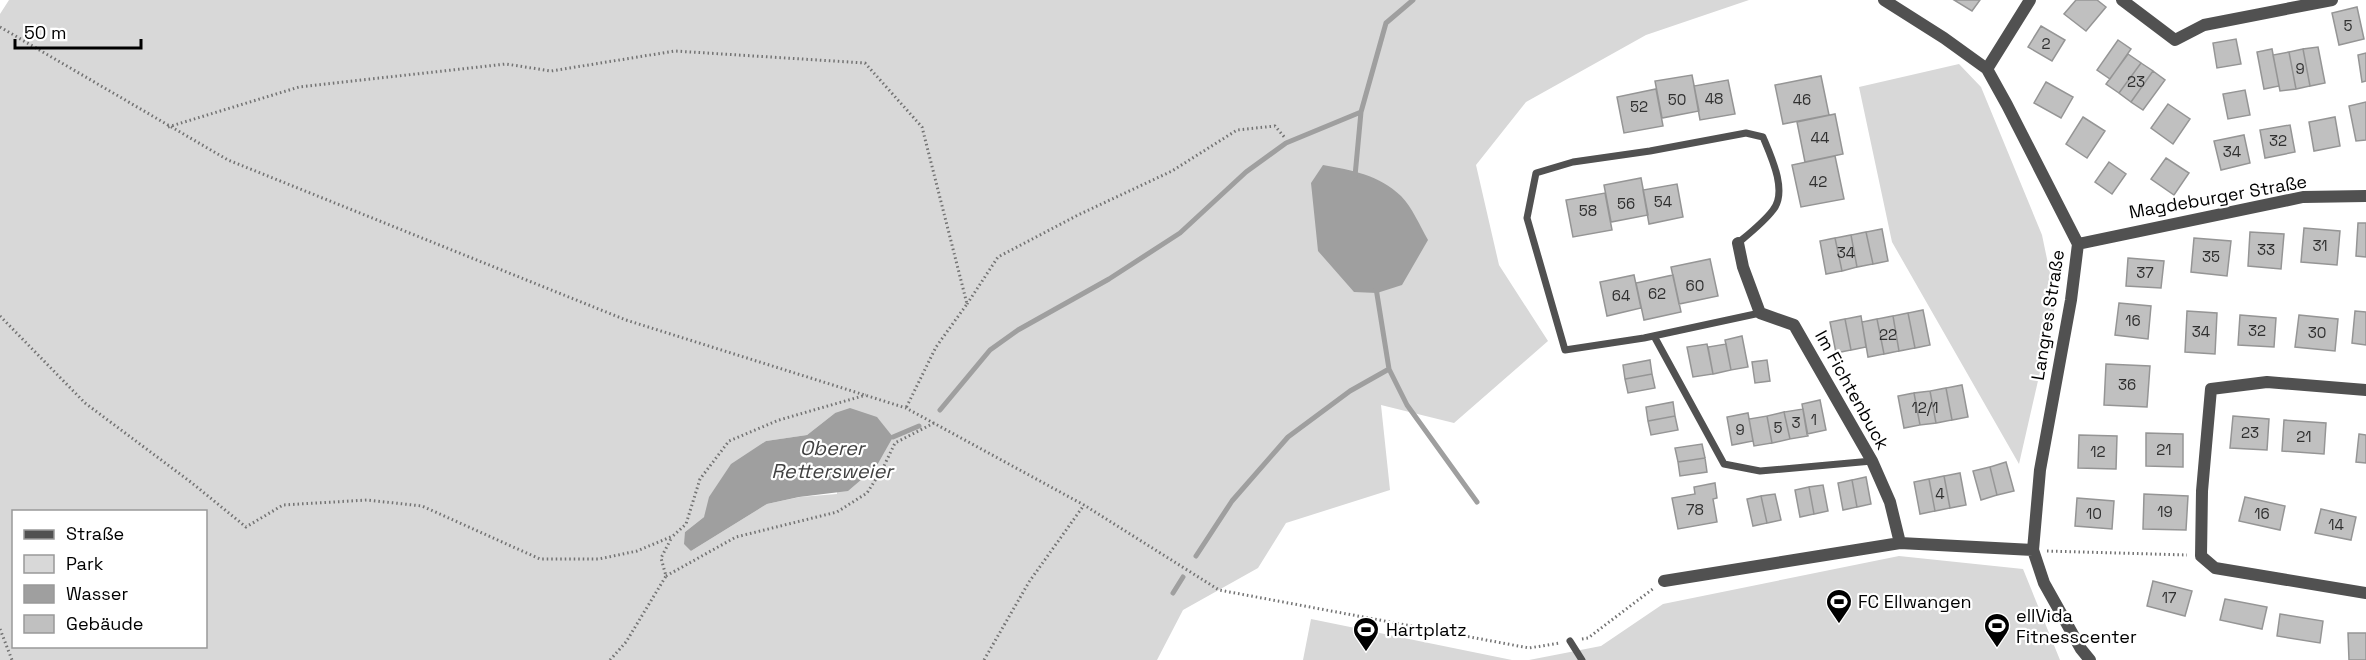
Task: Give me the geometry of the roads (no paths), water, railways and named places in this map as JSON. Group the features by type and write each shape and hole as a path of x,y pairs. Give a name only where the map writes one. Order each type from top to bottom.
{"street":[{"name":"Langres Straße","path":"1884,0 1944,38 1987,69 2078,244 2071,300 2040,470 2033,550 2044,583 2090,660"},
{"path":"1987,69 2030,0"},
{"path":"2122,0 2175,40 2204,25 2332,0"},
{"name":"Magdeburger Straße","path":"2078,244 2303,197 2366,196"},
{"path":"1738,243 1743,267 1760,313"},
{"name":"Im Fichtenbuck","path":"1760,313 1794,325 1872,461 1890,502 1900,543"},
{"path":"2366,390 2267,382 2211,389 2202,491 2201,556 2215,568 2366,593"},
{"path":"1664,581 1900,543 2033,550"}],"lane":[{"path":"1738,243 1775,208 1779,187 1763,137 1746,133 1650,152 1573,162 1536,173 1527,218 1565,350 1654,336 1760,313"},
{"path":"1654,336 1724,464 1760,471 1872,461"},
{"path":"1570,641 1582,660"}],"water":[{"path":"1323,165 1355,171 1374,178 1393,189 1409,206 1428,240 1402,285 1377,293 1354,292 1318,251 1311,183"},
{"name":"Oberer Rettersweier","path":"850,408 877,417 893,437 876,467 848,491 799,497 767,504 691,551 684,544 685,532 704,517 709,497 731,464 766,441 807,435 835,413"}],"waterway":[{"path":"940,410 990,350 1018,330 1109,279 1180,233 1246,172 1286,143 1361,112 1386,23 1413,0"},
{"path":"1355,176 1361,112"},
{"path":"1376,288 1389,369 1407,405 1477,502"},
{"path":"1196,556 1232,501 1288,437 1350,391 1389,369"},
{"path":"893,437 919,426"},
{"path":"1173,593 1183,577"}],"place":[{"name":"FC Ellwangen","path":"1839,625"},
{"name":"ellVida Fitnesscenter","path":"1997,649"},
{"name":"Hartplatz","path":"1366,653"}]}
